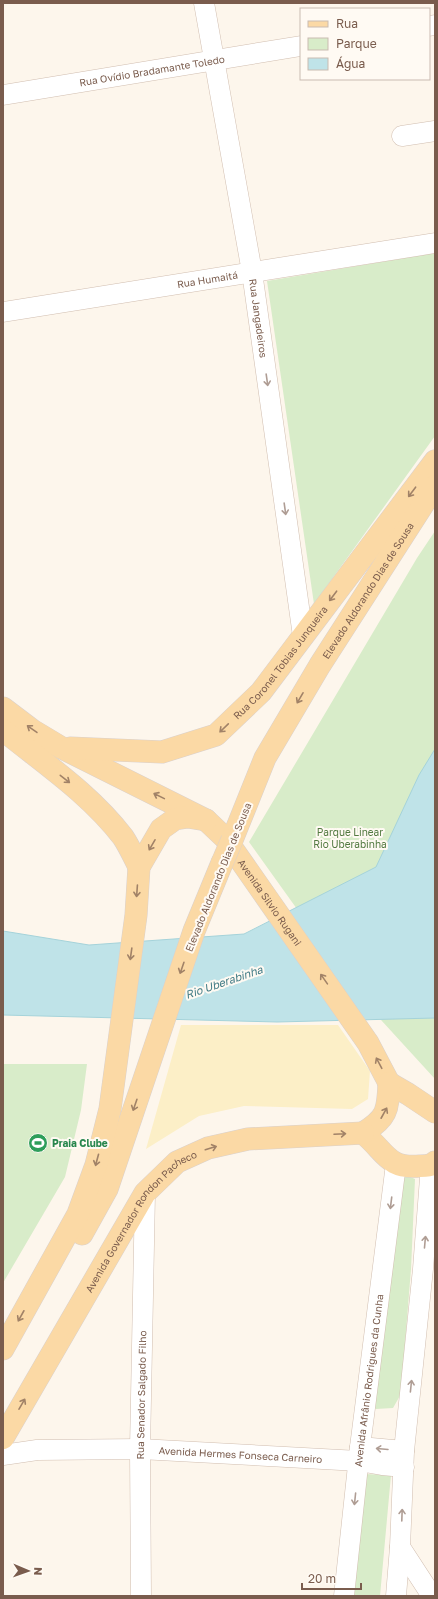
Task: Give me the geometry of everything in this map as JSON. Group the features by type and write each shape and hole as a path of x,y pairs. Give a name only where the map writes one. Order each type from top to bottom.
{"main road":[{"name":"Rua Coronel Tobias Junqueira","path":"62,748 162,752 216,735 261,692 435,461"},
{"name":"Elevado Aldorando Dias de Sousa","path":"40,1283 67,1260 107,1189 194,931 266,758 320,665 435,486"},
{"name":"Avenida Silvio Rugani","path":"3,708 32,730 62,748 206,820 225,838 368,1043 390,1084"},
{"path":"3,730 75,787 103,813 124,839 139,867"},
{"path":"3,1350 78,1214 96,1165 110,1109 136,915 139,867 161,829 175,819 188,817 206,820"},
{"path":"433,1164 406,1167 396,1164 363,1133 378,1124 384,1115 388,1106 390,1084 435,1112"},
{"name":"Avenida Governador Rondon Pacheco","path":"3,1438 145,1193 178,1162 208,1148 248,1139 363,1133"}],"street":[{"name":"Rua Jangadeiros","path":"204,3 252,272 303,636"},
{"name":"Rua Ovídio Bradamante Toledo","path":"3,95 300,46"},
{"path":"402,136 435,130"},
{"name":"Rua Humaitá","path":"3,312 435,243"},
{"name":"Avenida Afrânio Rodrigues da Cunha","path":"344,1596 396,1164"},
{"path":"396,1596 404,1459 429,1266 433,1164"},
{"name":"Rua Senador Salgado Filho","path":"142,1596 140,1449 145,1193"},
{"name":"Avenida Hermes Fonseca Carneiro","path":"3,1455 37,1450 140,1449 360,1454 382,1465 404,1459"},
{"path":"400,1547 431,1585"}],"green space":[{"path":"435,253 435,436 314,604 267,281"},
{"name":"Parque Linear Rio Uberabinha","path":"435,531 435,1079 360,997 249,842 417,558"},
{"name":"Praia Clube","path":"3,1064 87,1064 81,1110 65,1177 3,1283"},
{"path":"401,1173 415,1179 411,1269 401,1394 393,1408 376,1409 371,1405"},
{"path":"363,1474 391,1475 380,1596 352,1596"}],"sand":[{"path":"181,1025 338,1025 370,1071 368,1099 352,1109 244,1106 199,1116 146,1149"}],"water":[{"name":"Rio Uberabinha","path":"435,749 435,1018 277,1022 3,1015 3,931 89,945 244,934 376,867 419,775"}],"place":[{"name":"Praia Clube","path":"38,1143"}]}
